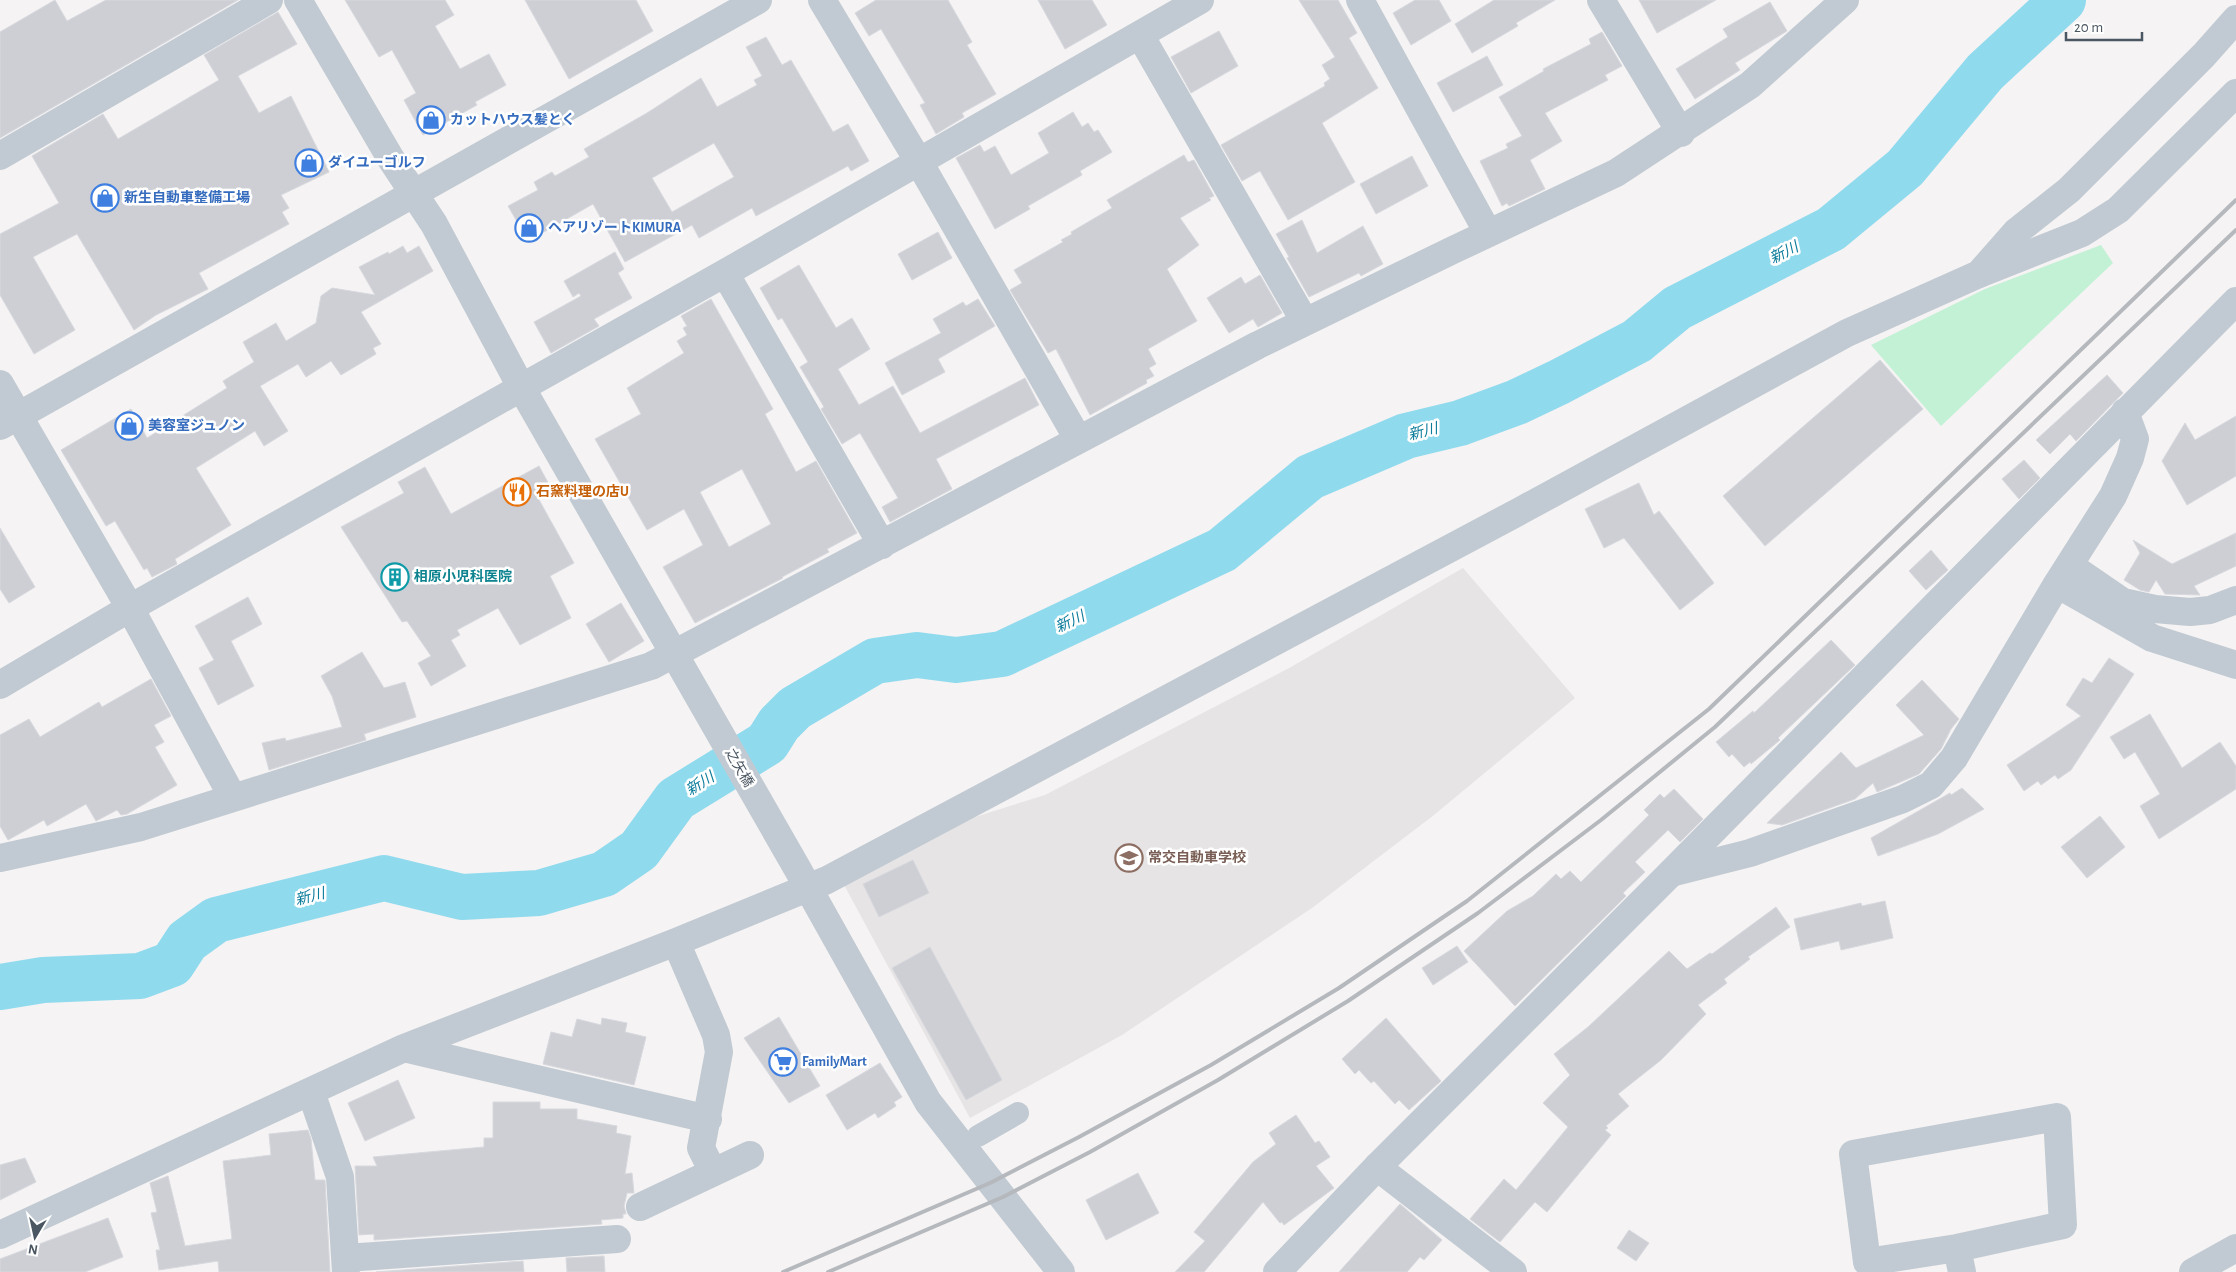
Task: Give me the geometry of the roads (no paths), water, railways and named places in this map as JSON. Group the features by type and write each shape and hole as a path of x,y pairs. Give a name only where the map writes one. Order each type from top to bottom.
{"street":[{"path":"0,156 269,0"},
{"name":"之矢橋","path":"298,0 391,159 434,224 521,387 928,1102 1061,1272"},
{"path":"9,421 758,0"},
{"path":"822,0 919,162 1078,438"},
{"path":"0,685 130,608 725,273 1200,0"},
{"path":"1360,0 1488,233"},
{"path":"1600,0 1681,132"},
{"path":"0,858 141,827 651,666 677,660 1078,438 1305,322 1616,173 1750,85 1844,0"},
{"path":"1979,274 2016,232 2069,190 2204,55 2236,19"},
{"path":"1140,35 1305,322"},
{"path":"0,1235 404,1048 676,942 802,878 827,880 1520,511 1847,333 1979,274 2082,233 2118,210 2236,93"},
{"path":"725,273 882,545"},
{"path":"1277,1272 1377,1166 1671,873 2236,301"},
{"path":"0,384 9,421 130,608 233,798"},
{"path":"1671,873 1733,858 1849,820 1903,799 1930,785 1954,758 2063,575 2113,496 2130,458 2135,439 2125,412"},
{"path":"2063,575 2123,602 2155,610 2190,612 2210,610 2236,600"},
{"path":"2063,575 2152,638 2236,664"},
{"path":"676,942 716,1035 719,1052 702,1148 713,1172"},
{"path":"404,1048 708,1119"},
{"path":"311,1092 340,1176 346,1265 617,1238"},
{"path":"978,1136 1018,1114"},
{"path":"2056,1117 2063,1225 1959,1260 1867,1262 1853,1154 2056,1117"},
{"path":"640,1207 750,1154"},
{"path":"1377,1166 1513,1272"},
{"path":"2193,1272 2236,1248"}],"waterway":[{"name":"新川","path":"0,987 43,980 140,976 172,964 187,941 216,920 384,878 462,897 539,893 604,874 639,850 676,799 767,743 779,724 795,708 875,661 917,655 956,660 1002,654 1222,550 1310,477 1406,436 1460,423 1517,402 1637,341 1677,308 1831,229 1905,168 1985,72 2063,0"}],"railway":[{"path":"783,1272 990,1183 1079,1137 1211,1065 1339,988 1467,901 1709,709 2236,200"},
{"path":"828,1272 1003,1197 1090,1152 1218,1080 1348,1001 1478,913 1601,820 1715,727 2236,230"}],"place":[{"name":"カットハウス髪とく","path":"431,120"},
{"name":"ダイユーゴルフ","path":"309,163"},
{"name":"新生自動車整備工場","path":"105,198"},
{"name":"ヘアリゾートKIMURA","path":"529,228"},
{"name":"美容室ジュノン","path":"129,426"},
{"name":"石窯料理の店U","path":"517,492"},
{"name":"相原小児科医院","path":"395,577"},
{"name":"常交自動車学校","path":"1129,858"},
{"name":"FamilyMart","path":"783,1062"}]}
